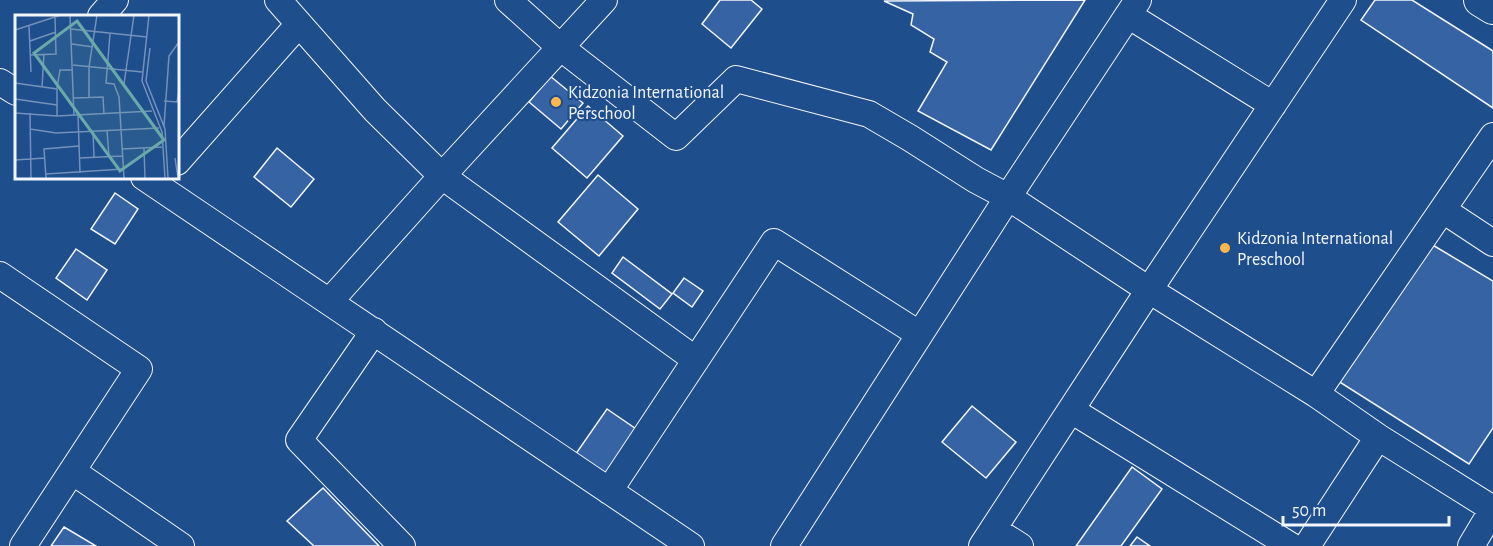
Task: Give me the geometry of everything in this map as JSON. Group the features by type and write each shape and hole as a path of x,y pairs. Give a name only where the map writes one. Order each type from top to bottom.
{"main road":[{"path":"1480,0 1493,8"}],"street":[{"path":"102,15 115,0"},
{"path":"278,0 375,110 442,176 696,360"},
{"path":"508,0 560,48 676,136 736,79 869,114 926,147 976,180 1008,197 1149,290 1316,394 1378,437 1493,509 1471,546"},
{"path":"330,302 604,0"},
{"path":"1020,546 988,538 1149,290 1343,0"},
{"path":"784,546 1008,197 1133,8 1273,105"},
{"path":"178,161 299,24"},
{"path":"0,82 15,91"},
{"path":"1316,394 1493,136"},
{"path":"155,180 330,302 691,546"},
{"path":"1443,210 1493,243"},
{"path":"609,491 774,242 920,334"},
{"path":"0,275 139,369 23,546"},
{"path":"374,331 299,440 402,546"},
{"path":"1071,410 1291,546"},
{"path":"1307,546 1378,437"},
{"path":"72,471 182,546"}],"building":[{"path":"720,0 751,0 762,9 731,48 702,24"},
{"path":"1085,0 991,150 918,111 947,62 930,52 934,39 911,25 913,14 884,1"},
{"path":"1375,0 1412,0 1493,51 1493,108 1361,20"},
{"name":"Kidzonia International Perschool","path":"550,76 583,103 561,129 529,102"},
{"path":"588,106 623,136 587,178 552,148"},
{"path":"277,148 314,179 291,207 254,177"},
{"path":"598,175 638,209 599,256 558,222"},
{"path":"115,193 138,209 115,244 91,229"},
{"path":"1431,244 1493,281 1493,428 1469,464 1338,381"},
{"path":"76,249 107,270 87,300 56,278"},
{"path":"623,257 672,294 660,309 612,273"},
{"path":"684,278 703,291 692,307 673,293"},
{"path":"972,406 1016,442 986,478 942,442"},
{"path":"607,409 639,431 606,477 575,455"},
{"path":"1132,467 1162,489 1121,546 1076,546"},
{"path":"323,488 379,546 314,546 287,521"},
{"path":"64,527 96,546 51,546"},
{"path":"1137,537 1150,546 1130,546"}],"place":[{"name":"Kidzonia International Perschool","path":"556,102"},
{"name":"Kidzonia International Preschool","path":"1225,248"}]}
